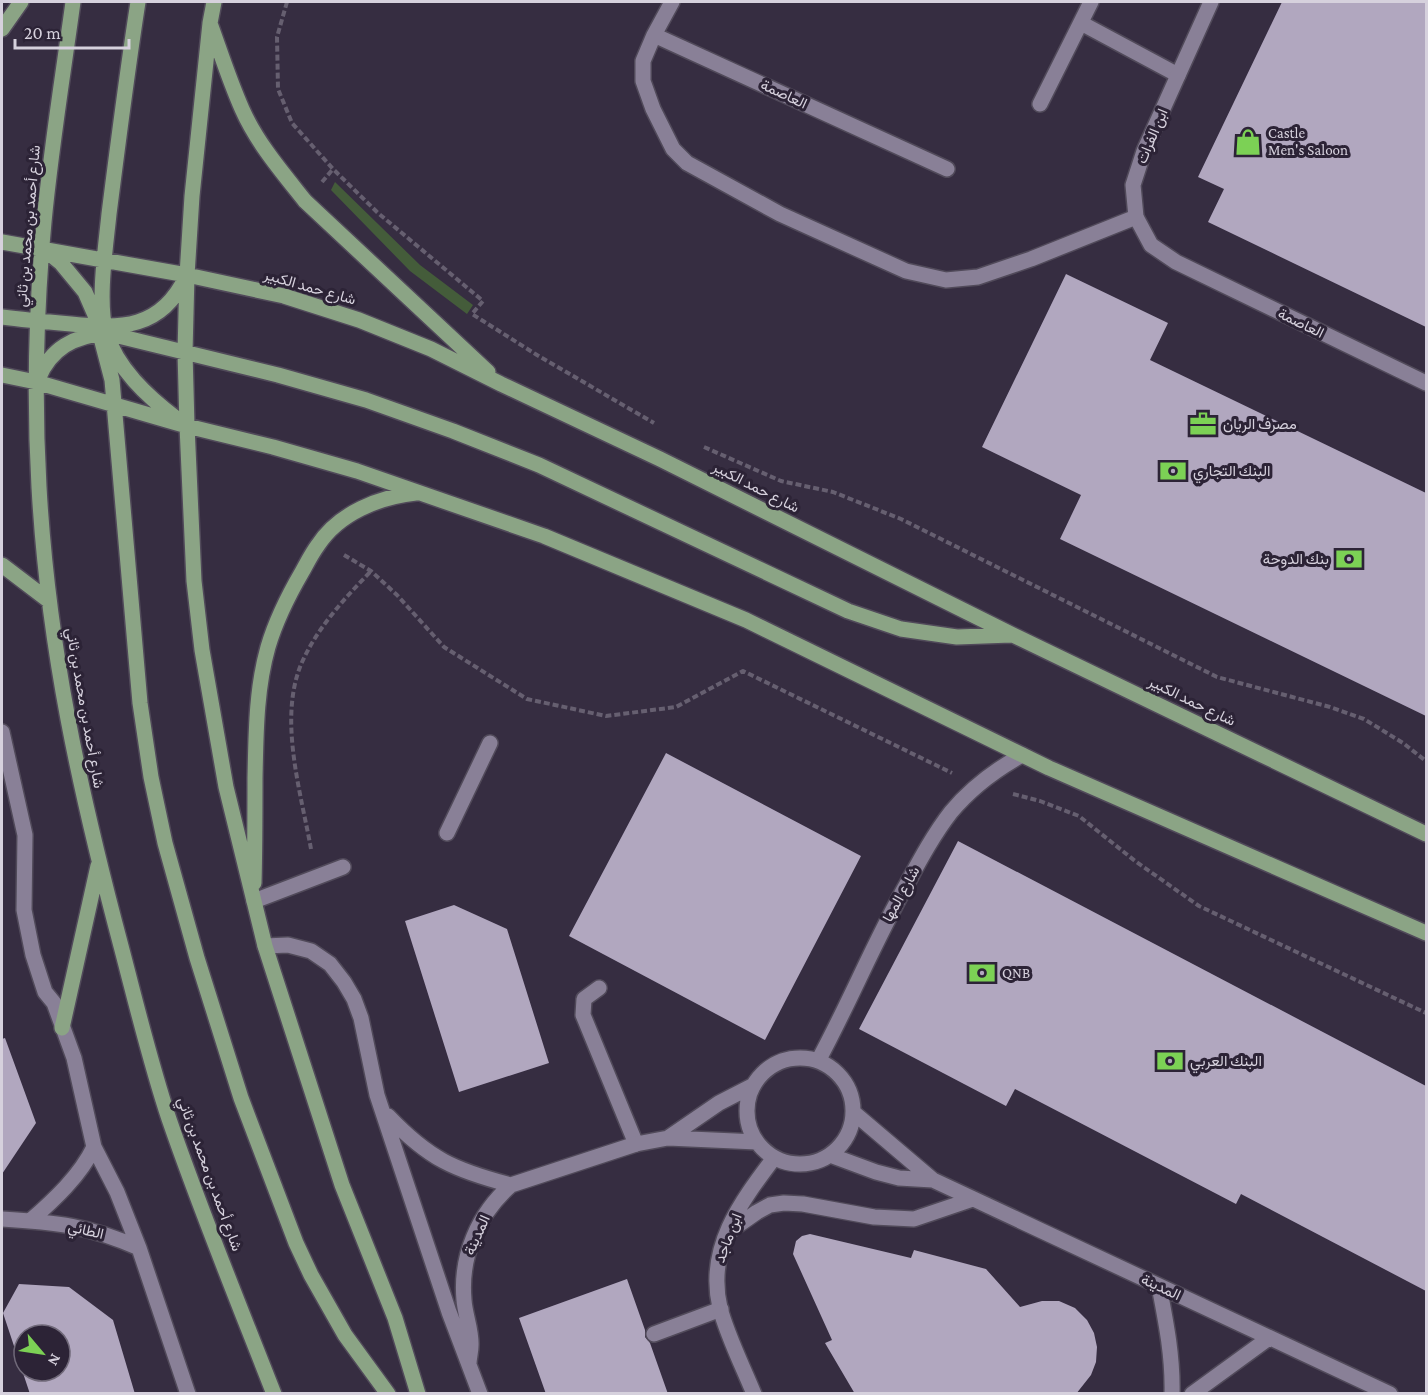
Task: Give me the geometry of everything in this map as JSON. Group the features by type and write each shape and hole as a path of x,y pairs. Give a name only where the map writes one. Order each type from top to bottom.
{"main road":[{"path":"2,29 21,2"},
{"name":"شارع أحمد بن محمد بن ثاني","path":"73,2 50,165 38,321 36,382 39,486 48,600 64,706 83,801 168,1116 274,1394"},
{"path":"138,2 104,259 102,330 115,404 140,703 151,777 165,843 197,958 241,1098 296,1243 316,1285 345,1335 388,1394"},
{"path":"214,2 192,196 185,352 194,581 202,650 226,788 265,946 342,1185 395,1318 418,1394"},
{"path":"210,23 242,110 281,171 306,201 501,384"},
{"name":"شارع حمد الكبير","path":"2,242 187,274 284,296 359,320 431,349 660,459 1013,635 1426,834"},
{"path":"42,248 61,263 78,282 115,353 140,387 187,426"},
{"path":"36,382 48,360 66,343 150,316 172,299 187,274"},
{"path":"2,317 102,330 366,400 453,430 560,475 848,611 901,629 957,637 1013,635"},
{"path":"2,375 36,382 187,426 273,447 421,492 544,536 746,620 1022,755 1426,933"},
{"path":"254,901 256,723 262,672 268,647 286,600 319,543 330,531 357,511 388,498 421,492"},
{"path":"2,565 48,600"},
{"path":"62,1028 99,863"}],"street":[{"path":"672,2 643,61 643,81 653,110 674,149 687,164 780,214 906,271 946,280 978,277 1031,260 1136,217"},
{"path":"1040,104 1091,2"},
{"name":"ابن الفرات","path":"1176,262 1151,245 1136,217 1133,185 1144,151 1211,2"},
{"path":"1081,23 1178,75"},
{"name":"العاصمة","path":"654,35 947,169"},
{"name":"العاصمة","path":"1176,262 1426,383"},
{"path":"2,732 25,835 24,910 33,956 45,992 54,1004 74,1058 94,1147 117,1192 140,1248 188,1394"},
{"path":"447,833 490,743"},
{"name":"شارع المها","path":"818,1061 842,1016 883,926 926,850 952,812 978,785 995,770 1022,755"},
{"path":"254,901 343,867"},
{"path":"265,946 288,945 311,951 330,964 354,999 361,1018 375,1086 408,1190 480,1394"},
{"path":"599,988 584,999 583,1015 636,1144"},
{"path":"800,1058 818,1061 837,1072 849,1090 853,1112 851,1129 843,1143 830,1155 813,1163 793,1164 774,1158 757,1142 748,1124 748,1104 754,1085 766,1071 782,1061 800,1058"},
{"name":"المدينة","path":"668,1138 719,1103 754,1085"},
{"name":"المدينة","path":"853,1112 933,1180 1390,1394"},
{"path":"385,1113 409,1139 430,1155 478,1176 511,1185"},
{"name":"المدينة","path":"468,1365 472,1344 464,1303 465,1265 478,1227 496,1198 511,1185 636,1144 668,1138 757,1142"},
{"path":"30,1221 76,1175 94,1147"},
{"name":"المدينة","path":"830,1155 898,1178 933,1180"},
{"name":"ابن ماجد","path":"754,1394 721,1309 716,1281 716,1265 727,1233 747,1195 774,1158"},
{"path":"727,1233 770,1205 784,1203 814,1205 874,1217 914,1219 973,1199"},
{"name":"الطائي","path":"2,1219 75,1226 140,1248"},
{"path":"1159,1286 1173,1369 1172,1394"},
{"path":"654,1334 721,1309"},
{"path":"1192,1394 1269,1338"}],"path":[{"path":"287,2 278,37 278,89 292,123 333,169 378,213 483,301 472,314 659,426"},
{"path":"699,445 781,481 833,492 901,519 1217,677 1330,707 1364,719 1403,743 1426,761"},
{"path":"319,543 371,571 397,595 444,647 527,699 606,716 676,707 743,671 978,785 1040,801 1079,816 1135,861 1199,906 1426,1013"},
{"path":"316,877 293,750 291,726 293,700 301,666 319,633 341,603 371,571"}],"green space":[{"path":"335,182 420,265 473,305 467,314 410,271 331,190"}],"building":[{"path":"1282,2 1426,2 1426,327 1208,222 1224,189 1198,177"},
{"name":"البنك التجاري","path":"1066,274 1168,323 1150,360 1426,493 1426,716 1060,539 1081,495 982,447"},
{"path":"666,753 861,856 765,1040 569,936"},
{"path":"958,841 1426,1086 1426,1291 1241,1194 1236,1204 1015,1089 1006,1106 859,1029"},
{"path":"454,905 507,929 549,1063 459,1092 405,921"},
{"path":"5,1038 36,1123 2,1174 2,1039"},
{"path":"810,1234 911,1258 914,1250 986,1269 1020,1307 1042,1301 1059,1301 1075,1308 1087,1320 1094,1333 1097,1347 1096,1362 1091,1375 1076,1394 855,1394 825,1343 832,1340 793,1254 796,1241"},
{"path":"627,1279 645,1330 645,1337 650,1343 668,1394 546,1394 519,1318"},
{"path":"19,1284 69,1287 113,1320 135,1394 30,1394 26,1383 72,1383 72,1323 12,1323 12,1340 3,1313"}],"place":[{"name":"Castle Men's Saloon","path":"1248,142"},
{"name":"مصرف الريان","path":"1203,424"},
{"name":"البنك التجاري","path":"1173,471"},
{"name":"بنك الدوحة","path":"1349,559"},
{"name":"QNB","path":"982,973"},
{"name":"البنك العربي","path":"1170,1061"}]}
